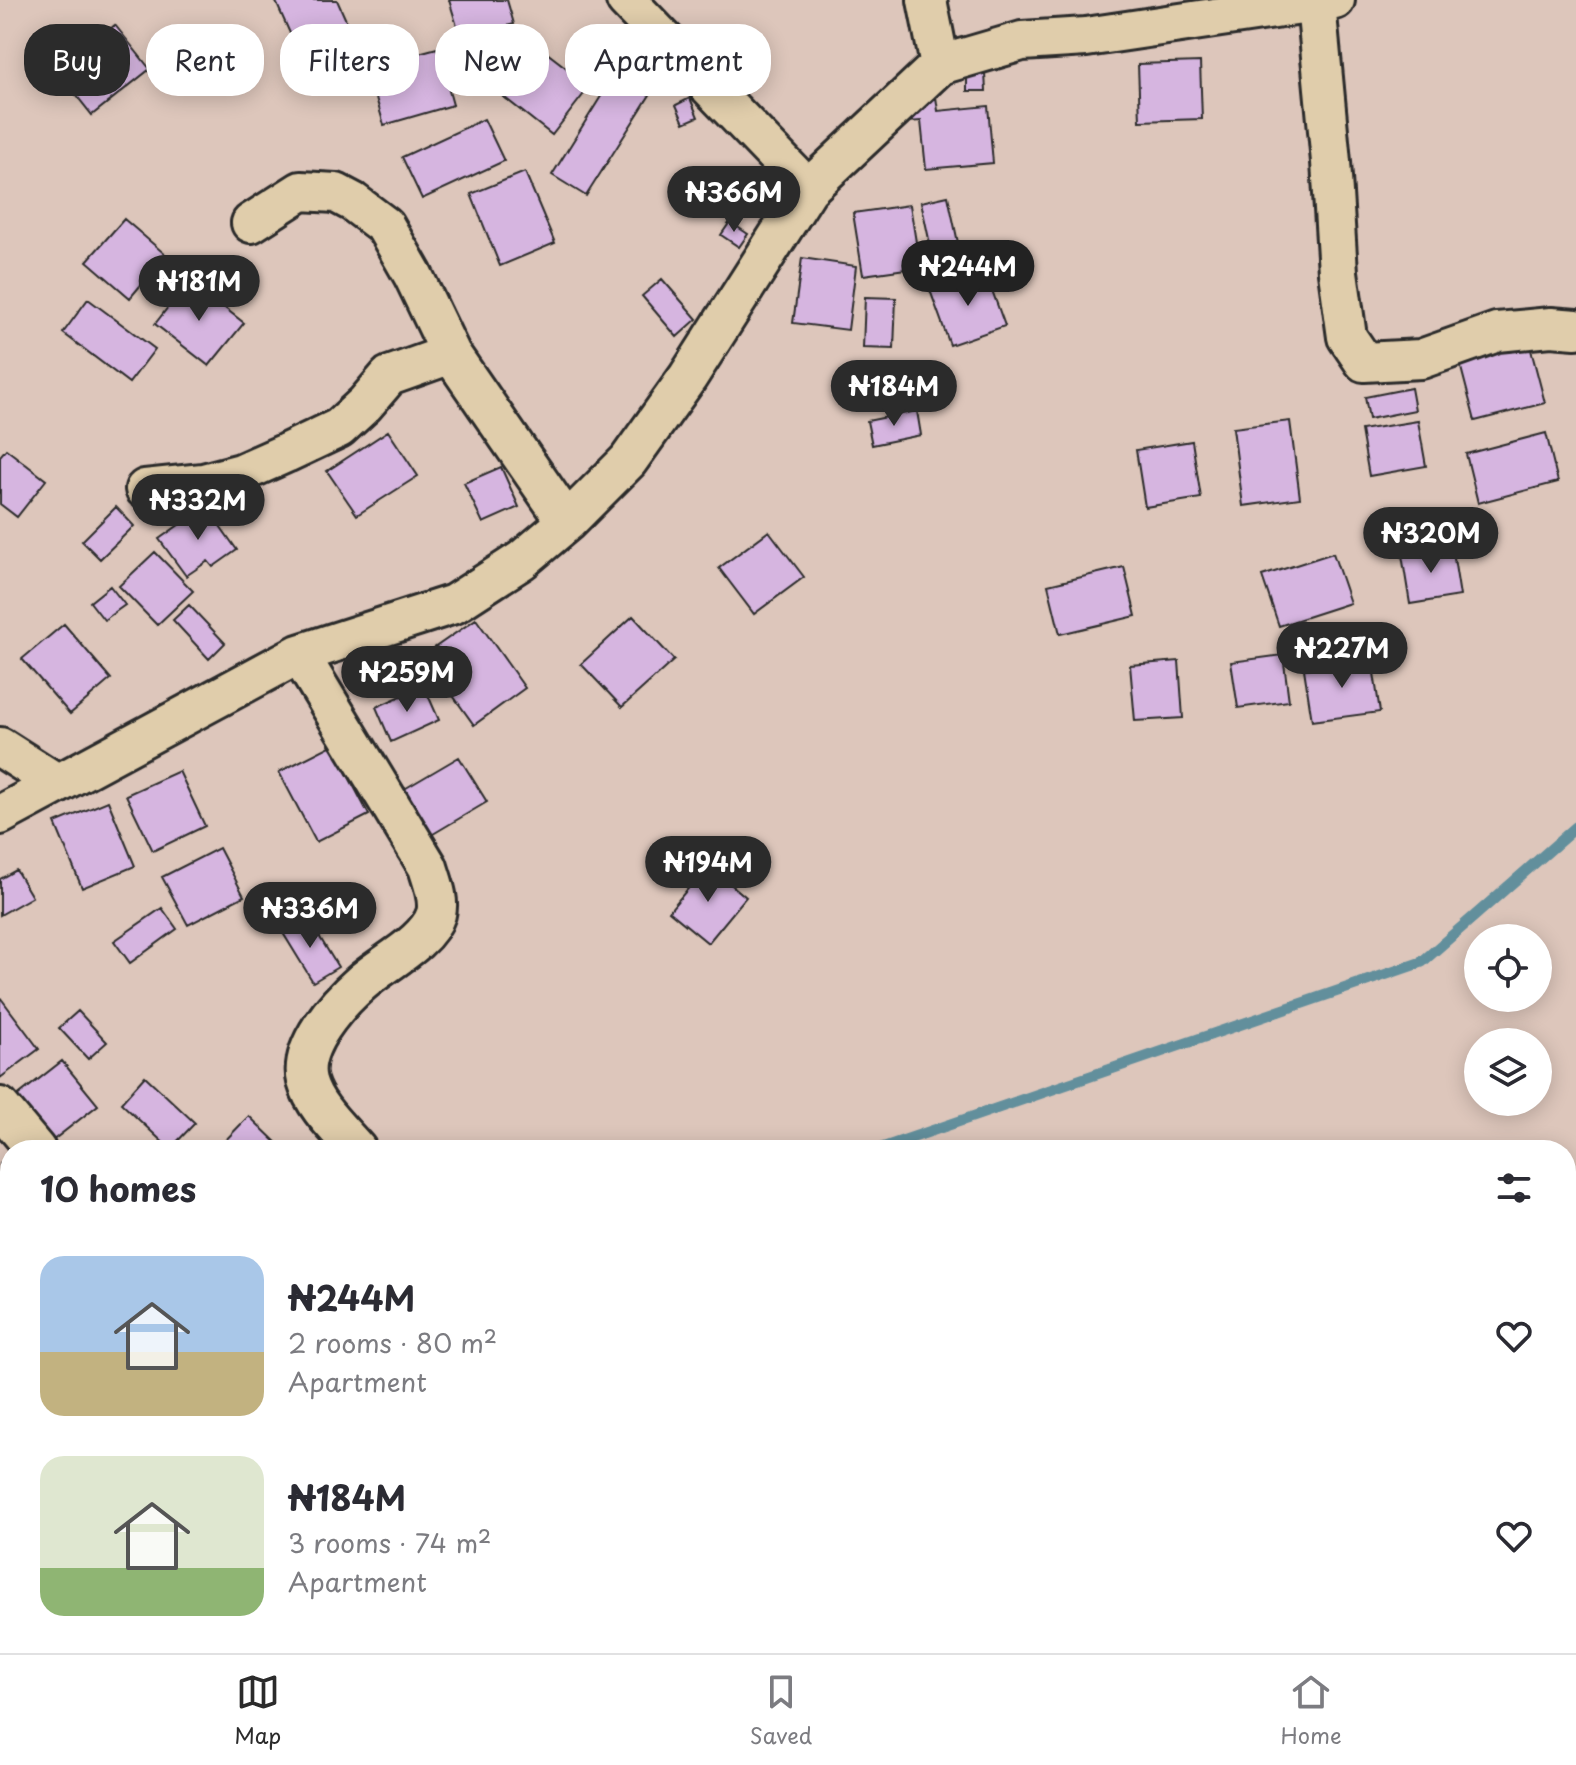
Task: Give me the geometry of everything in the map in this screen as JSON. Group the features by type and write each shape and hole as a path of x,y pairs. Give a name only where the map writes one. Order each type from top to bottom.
{"street":[{"path":"626,0 808,189"},
{"path":"927,0 940,65"},
{"path":"0,815 299,654 454,604 522,560 567,522 637,449 688,377 808,189 940,65 1022,41 1086,37 1326,2 1341,298 1347,337 1364,362 1421,359 1497,332 1551,327 1576,329"},
{"path":"251,223 301,191 336,193 385,226 413,275 451,354 567,522"},
{"path":"145,489 203,483 241,473 339,428 389,376 451,354"},
{"path":"299,654 428,867 436,895 437,912 428,931 359,984 319,1030 308,1055 306,1079 315,1100 349,1140"},
{"path":"0,747 58,784"},
{"path":"0,1107 28,1140"}],"building":[{"path":"337,0 348,24 286,24 276,2"},
{"path":"449,0 507,0 514,24 456,24"},
{"path":"130,44 146,64 146,72 130,85"},
{"path":"435,49 435,96 450,96 453,105 384,125 376,96 419,96 419,53"},
{"path":"549,54 565,67 565,96 582,96 552,135 503,96 549,96"},
{"path":"1200,62 1202,119 1140,121 1138,64"},
{"path":"967,73 985,73 986,91 967,91"},
{"path":"77,96 116,96 92,115"},
{"path":"601,96 649,96 586,196 552,175"},
{"path":"936,97 938,111 988,106 993,163 926,169 921,121 908,122 907,100"},
{"path":"690,98 698,117 684,123 676,105"},
{"path":"484,119 504,161 422,199 402,157"},
{"path":"525,172 555,243 500,266 471,194"},
{"path":"948,196 960,252 933,258 921,202"},
{"path":"910,205 920,267 863,275 853,213"},
{"path":"124,219 166,255 130,298 87,261"},
{"path":"730,222 748,234 739,247 721,235"},
{"path":"802,258 856,266 848,330 793,323"},
{"path":"985,271 1005,326 950,345 930,290"},
{"path":"662,279 697,319 677,337 642,296"},
{"path":"189,280 244,323 209,366 155,324"},
{"path":"865,297 896,298 894,349 863,348"},
{"path":"88,299 155,349 129,383 63,333"},
{"path":"1529,342 1545,403 1475,421 1459,360"},
{"path":"1411,388 1415,410 1369,419 1365,397"},
{"path":"917,411 921,435 872,445 867,421"},
{"path":"1290,421 1300,498 1243,506 1233,428"},
{"path":"1418,421 1426,466 1369,476 1361,430"},
{"path":"388,431 418,476 357,515 327,471"},
{"path":"1546,433 1558,482 1478,503 1466,454"},
{"path":"1192,441 1201,498 1145,507 1136,450"},
{"path":"6,449 46,480 17,517 0,504 0,456"},
{"path":"501,467 519,507 483,523 464,483"},
{"path":"206,506 237,550 213,567 208,561 186,576 159,539"},
{"path":"116,507 134,526 100,559 82,541"},
{"path":"769,531 804,577 754,614 719,568"},
{"path":"1452,546 1460,596 1410,604 1402,555"},
{"path":"155,552 193,591 157,625 119,586"},
{"path":"1333,553 1350,603 1279,626 1262,576"},
{"path":"1124,567 1136,616 1060,634 1048,585"},
{"path":"110,586 125,605 104,620 90,602"},
{"path":"189,605 225,643 209,659 173,620"},
{"path":"633,616 674,660 622,707 581,664"},
{"path":"476,619 525,688 474,725 424,655"},
{"path":"64,624 111,679 70,714 22,659"},
{"path":"1283,655 1289,701 1238,708 1231,662"},
{"path":"1372,660 1380,712 1312,721 1304,669"},
{"path":"1179,661 1183,718 1135,721 1130,665"},
{"path":"424,686 439,720 391,742 376,707"},
{"path":"332,745 369,815 316,842 279,772"},
{"path":"459,757 487,802 428,837 401,791"},
{"path":"179,771 205,826 153,851 126,795"},
{"path":"108,801 135,866 82,888 55,823"},
{"path":"219,848 244,896 188,925 162,877"},
{"path":"708,865 746,897 708,943 669,911"},
{"path":"16,870 32,897 0,915 0,879"},
{"path":"162,908 177,929 130,963 114,941"},
{"path":"308,918 338,967 313,982 283,933"},
{"path":"0,997 39,1049 0,1078"},
{"path":"78,1011 107,1042 88,1059 59,1028"},
{"path":"62,1061 98,1105 51,1140 16,1097"},
{"path":"145,1076 195,1123 179,1140 160,1140 121,1103"},
{"path":"249,1116 274,1140 226,1140"}],"waterway":[{"path":"905,1140 1422,962 1576,827"}]}
